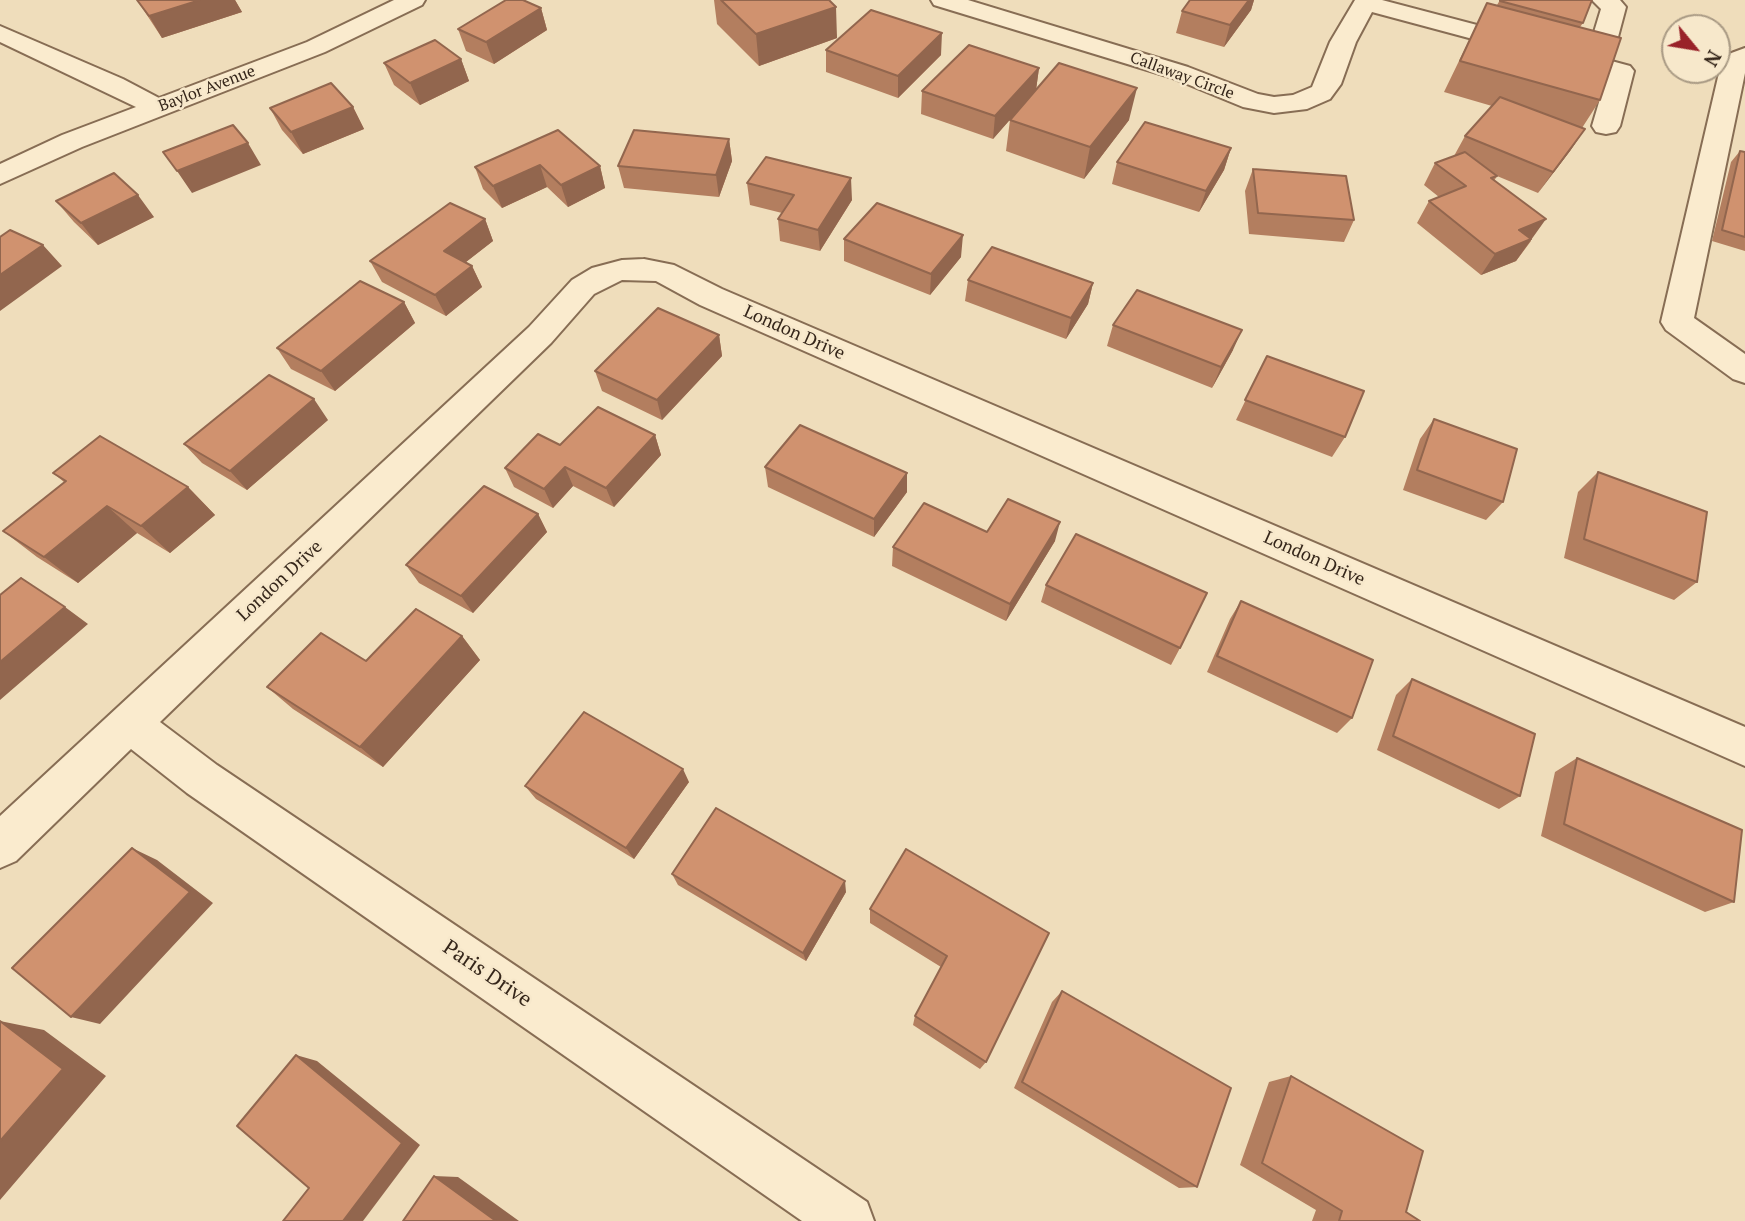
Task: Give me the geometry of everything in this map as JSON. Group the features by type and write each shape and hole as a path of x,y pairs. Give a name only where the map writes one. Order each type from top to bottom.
{"street":[{"name":"Baylor Avenue","path":"0,175 72,141 316,47 413,0"},
{"name":"Callaway Circle","path":"943,0 1180,72 1252,101 1274,105 1298,103 1321,93 1328,84 1343,42 1366,2"},
{"path":"1601,52 1614,7 1604,0"},
{"path":"1366,2 1621,71 1606,126"},
{"path":"0,33 114,85 157,108"},
{"path":"1745,56 1735,60 1676,322 1745,371"},
{"name":"London Drive","path":"0,846 540,335 583,288 603,275 622,270 663,272 711,297 1745,747"},
{"name":"Paris Drive","path":"129,723 202,779 848,1221"}],"building":[{"path":"137,0 200,0 149,16"},
{"path":"506,0 523,0 541,8 486,42 458,29"},
{"path":"721,0 829,0 836,7 756,34"},
{"path":"1190,0 1249,0 1230,25 1182,11"},
{"path":"1500,0 1592,0 1583,23"},
{"path":"1487,3 1621,38 1600,100 1460,61"},
{"path":"871,10 942,33 898,76 826,50"},
{"path":"435,40 461,59 410,83 384,63"},
{"path":"969,45 1039,68 995,116 922,91"},
{"path":"1059,63 1137,88 1090,147 1010,120"},
{"path":"331,83 353,107 291,132 270,108"},
{"path":"1500,97 1585,129 1553,172 1465,136"},
{"path":"1145,122 1231,148 1206,191 1117,162"},
{"path":"233,125 248,143 177,171 163,152"},
{"path":"558,130 600,166 561,185 540,165 493,186 475,167"},
{"path":"634,130 729,139 716,175 618,166"},
{"path":"1740,151 1745,152 1745,237 1722,230"},
{"path":"1465,152 1497,176 1491,178 1546,219 1519,230 1531,239 1495,254 1429,201 1466,186 1435,163"},
{"path":"766,157 851,178 818,230 778,219 794,195 747,183"},
{"path":"1253,169 1346,176 1354,220 1258,213"},
{"path":"114,173 138,195 81,223 56,201"},
{"path":"450,203 485,219 444,251 472,266 435,295 370,261"},
{"path":"877,203 963,235 931,274 844,239"},
{"path":"10,230 43,245 0,275 0,237"},
{"path":"992,247 1093,283 1071,318 968,280"},
{"path":"360,281 404,302 321,371 277,348"},
{"path":"1137,290 1242,330 1221,367 1113,325"},
{"path":"658,308 719,335 657,400 595,371"},
{"path":"1267,356 1364,391 1345,437 1245,400"},
{"path":"269,375 314,399 230,471 184,444"},
{"path":"598,407 655,435 606,488 565,467 544,489 505,468 538,434 560,445"},
{"path":"1434,419 1517,449 1503,502 1417,470"},
{"path":"800,425 907,473 874,519 765,467"},
{"path":"100,436 188,487 141,526 107,506 44,557 3,531 66,481 53,473"},
{"path":"1598,472 1707,512 1697,582 1584,539"},
{"path":"484,486 538,514 461,596 406,565"},
{"path":"1008,499 1060,522 1010,604 893,547 924,503 987,532"},
{"path":"1076,534 1207,593 1180,648 1046,585"},
{"path":"21,578 65,607 0,662 0,595"},
{"path":"1241,601 1373,660 1352,718 1217,656"},
{"path":"416,609 462,636 360,747 267,687 321,633 366,661"},
{"path":"1412,679 1535,734 1520,796 1393,736"},
{"path":"584,712 683,769 626,848 525,786"},
{"path":"1577,758 1742,830 1734,902 1564,824"},
{"path":"716,808 845,881 803,953 672,874"},
{"path":"132,848 190,892 71,1017 12,968"},
{"path":"906,849 1049,933 986,1062 915,1016 947,956 870,909"},
{"path":"1062,991 1231,1088 1197,1187 1022,1082"},
{"path":"0,1021 63,1069 0,1141"},
{"path":"296,1055 402,1143 343,1221 283,1221 309,1188 237,1126"},
{"path":"1291,1076 1423,1151 1406,1212 1420,1221 1339,1221 1342,1211 1262,1163"},
{"path":"434,1176 496,1221 403,1221"}]}
